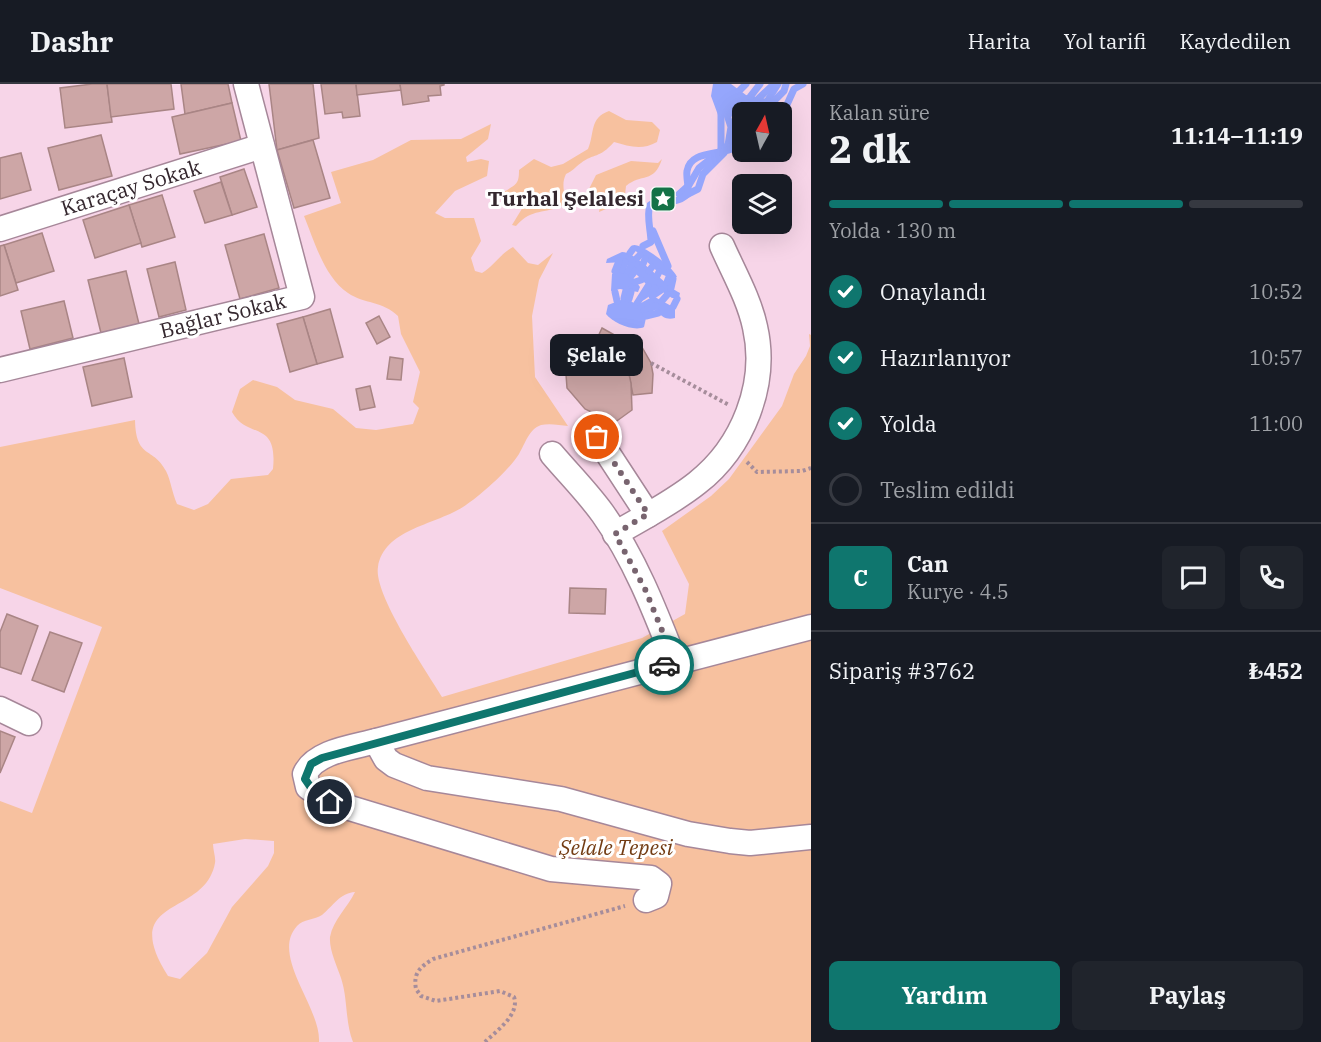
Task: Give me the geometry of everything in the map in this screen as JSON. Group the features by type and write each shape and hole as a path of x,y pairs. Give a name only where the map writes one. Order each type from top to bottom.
{"street":[{"name":"Bağlar Sokak","path":"0,370 302,297 246,84"},
{"name":"Karaçay Sokak","path":"0,229 262,146"},
{"path":"615,534 699,482 730,446 748,414 758,383 760,363 758,342 749,306 722,246"},
{"path":"597,437 648,514"},
{"path":"552,454 603,515 615,534 645,589 675,662"},
{"path":"646,900 656,896 660,888 659,884 651,878 551,869 330,802 308,787 305,774 311,764 322,758 376,741 811,627"},
{"path":"0,709 29,723"},
{"path":"376,741 387,759 394,765 427,778 561,799 688,834 730,841 761,842 811,837"}],"path":[{"path":"651,363 748,414"},
{"path":"730,446 757,472 802,471 811,468"},
{"path":"484,1042 512,1014 515,1008 514,997 500,991 436,1001 427,999 416,989 415,976 419,969 433,959 646,900"}],"green space":[{"path":"609,111 626,120 652,122 660,130 657,142 640,147 614,142 604,151 566,174 563,205 533,214 516,226 512,225 523,207 520,202 503,199 504,192 517,181 519,170 534,159 551,167 563,164 588,149 595,122"},
{"name":"Şelale Tepesi","path":"491,124 488,139 466,157 467,162 481,159 489,161 487,176 455,191 435,213 445,218 474,218 481,241 471,258 475,271 482,273 513,247 528,263 538,265 553,253 539,280 532,316 535,377 568,426 547,424 537,427 530,433 509,467 477,497 452,513 400,536 382,554 378,567 384,595 402,633 442,697 642,638 685,614 689,584 662,531 711,496 729,479 782,406 794,374 806,356 810,346 809,334 811,335 811,1042 353,1042 343,986 332,953 330,937 334,925 355,892 341,897 322,915 297,926 290,938 289,952 293,967 313,1013 318,1028 319,1042 0,1042 0,801 32,813 102,627 0,588 0,447 135,420 138,441 161,463 166,471 177,504 194,510 208,504 231,479 268,475 273,469 271,443 266,436 245,426 232,412 240,389 253,380 277,387 295,400 333,409 356,428 376,430 413,424 419,408 413,402 420,372 401,334 398,316 386,308 354,297 332,278 304,216 341,203 331,172 373,160 411,140 461,139","holes":["245,839 274,841 274,853 268,866 232,907 207,953 180,979 168,976 155,950 152,932 158,919 196,892 208,880 215,863 213,844"]},
{"path":"662,159 659,167 651,175 626,186 625,195 631,199 631,205 613,206 599,212 601,202 588,191 596,175 631,161 658,163"}],"water":[{"path":"713,84 731,84 746,95 777,102 732,102 732,117 718,115 711,96"},
{"path":"634,245 658,258 677,277 658,272 631,248"},
{"path":"622,252 628,253 643,263 680,293 679,298 672,298 648,286 624,262 606,263 607,259"},
{"path":"619,269 629,272 640,287 638,292 620,289 611,291 612,274"},
{"path":"653,296 675,308 675,318 666,318 660,314 649,300"},
{"path":"626,298 643,309 646,318 644,327 624,326 613,321 606,314 608,305"}],"building":[{"path":"107,84 112,122 65,128 60,88"},
{"path":"107,84 171,84 174,109 111,117"},
{"path":"181,84 228,84 232,103 185,114"},
{"path":"269,84 313,84 319,138 277,150"},
{"path":"321,84 356,84 360,116 343,118 342,112 325,114"},
{"path":"356,84 400,84 401,90 357,95"},
{"path":"400,84 444,85 440,86 441,95 428,96 429,101 403,105"},
{"path":"232,103 241,141 180,154 172,117"},
{"path":"101,135 112,176 59,190 48,148"},
{"path":"313,140 330,198 294,208 277,150"},
{"path":"21,153 31,190 0,199 0,158"},
{"path":"244,169 257,207 232,215 220,177"},
{"path":"221,182 232,215 205,223 194,191"},
{"path":"162,195 175,237 142,247 129,205"},
{"path":"129,205 141,243 95,258 83,220"},
{"path":"42,233 54,271 16,283 4,245"},
{"path":"264,234 279,288 240,299 225,245"},
{"path":"4,245 18,290 0,296 0,246"},
{"path":"175,262 186,310 159,317 147,269"},
{"path":"126,271 139,324 101,333 88,280"},
{"path":"64,301 73,338 30,349 21,311"},
{"path":"330,309 343,357 317,364 303,317"},
{"path":"379,316 390,337 377,344 366,323"},
{"path":"303,317 317,364 290,372 277,324"},
{"path":"602,328 625,341 639,342 651,363 652,393 633,395 628,370 617,355 596,341"},
{"path":"596,341 617,355 628,370 631,383 632,410 614,423 585,409 567,388 565,361"},
{"path":"390,357 403,359 401,380 387,379"},
{"path":"124,358 132,397 92,406 83,367"},
{"path":"370,386 375,407 360,410 356,389"},
{"path":"570,588 606,589 605,614 569,613"},
{"path":"7,614 38,626 21,674 0,667 0,632"},
{"path":"50,632 82,643 64,692 32,680"},
{"path":"0,731 15,737 0,773"}],"waterway":[{"path":"739,91 746,84"},
{"path":"750,97 760,84"},
{"path":"759,98 774,84"},
{"path":"768,100 778,84"},
{"path":"774,101 784,91 786,84"},
{"path":"788,102 794,89 803,84"},
{"path":"721,114 721,151"},
{"path":"679,194 689,185 699,168 728,145 731,127 727,115"},
{"path":"730,143 732,139"},
{"path":"643,246 651,242 650,205 660,199 675,201 684,197 688,194 687,171 690,163 703,155 732,148"},
{"path":"688,194 698,189 703,174 724,153"},
{"path":"653,231 668,266"},
{"path":"630,253 633,249"},
{"path":"637,258 640,255"},
{"path":"643,264 645,259"},
{"path":"615,271 619,261"},
{"path":"622,270 625,262"},
{"path":"628,271 631,266"},
{"path":"649,271 652,267"},
{"path":"632,275 635,271"},
{"path":"657,276 659,272"},
{"path":"667,282 669,277"},
{"path":"671,288 673,279"},
{"path":"635,282 641,280"},
{"path":"636,305 648,286"},
{"path":"642,297 655,288"},
{"path":"624,298 626,290"},
{"path":"652,296 661,290"},
{"path":"615,292 617,301"},
{"path":"629,299 631,292"},
{"path":"661,302 667,295"},
{"path":"673,307 677,299"},
{"path":"641,307 650,302"},
{"path":"644,311 656,306"},
{"path":"646,316 658,313"}],"way so far":[{"path":"597,437 648,514 615,534 645,589 675,662 664,665"}],"place":[{"name":"Turhal Şelalesi","path":"663,199"},
{"name":"Şelale","path":"597,437"}],"route":[{"path":"330,802 316,795 308,787 305,779 305,774 311,764 322,758 376,741 664,665"}]}
